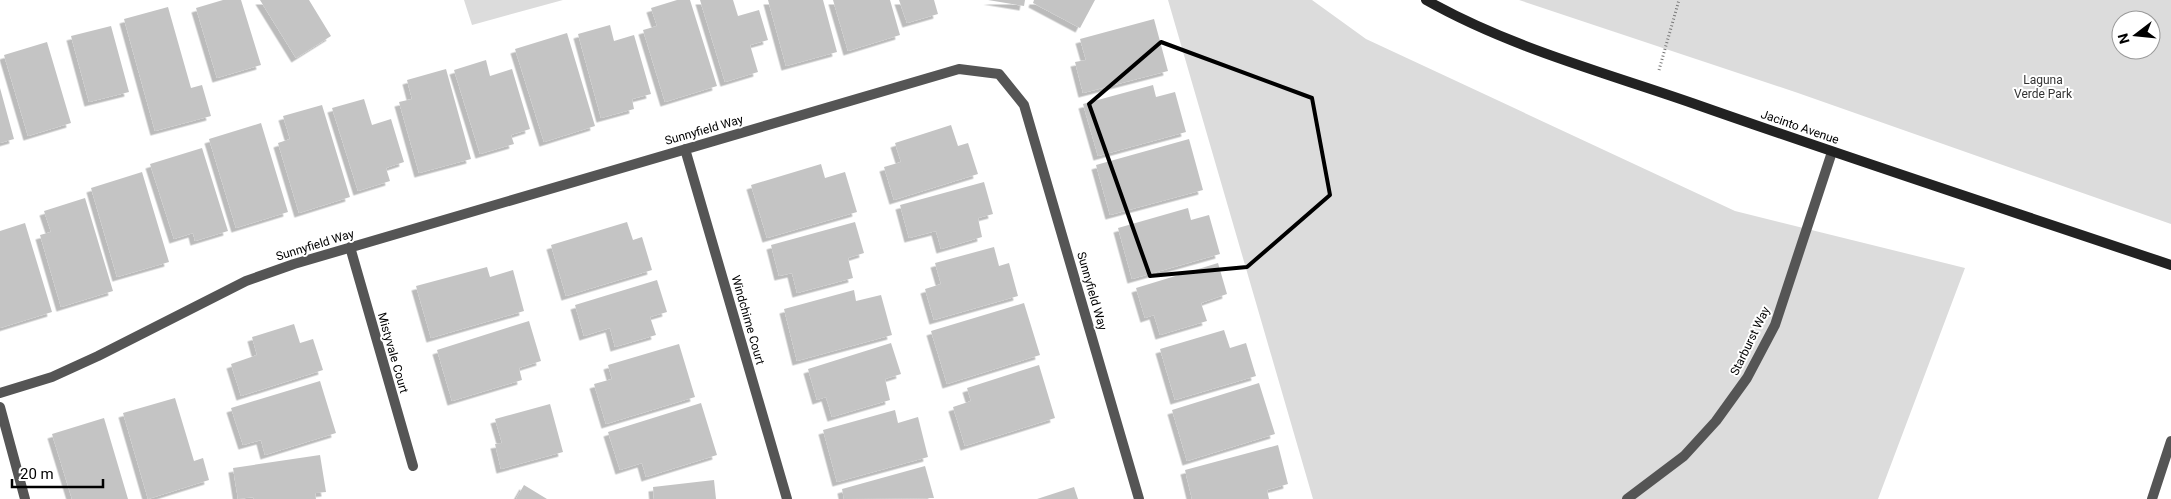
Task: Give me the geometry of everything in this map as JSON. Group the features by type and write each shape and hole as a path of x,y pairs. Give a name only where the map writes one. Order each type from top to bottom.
{"street":[{"name":"Jacinto Avenue","path":"1426,0 1514,42 1832,152 2171,265"},
{"name":"Sunnyfield Way","path":"0,393 52,377 98,356 246,281 294,264 960,69 999,74 1024,105 1139,499"},
{"name":"Windchime Court","path":"685,149 787,499"},
{"name":"Starburst Way","path":"1627,499 1684,456 1716,421 1747,378 1775,325 1832,152"},
{"name":"Mistyvale Court","path":"350,247 413,466"},
{"path":"0,407 25,499"},
{"path":"2152,499 2171,441"}],"path":[{"path":"1664,54 1679,0"}],"highlighted area":[{"path":"1161,42 1312,98 1330,195 1247,267 1150,276 1089,104"}],"green space":[{"path":"464,0 563,0 472,25"},
{"path":"1168,0 1312,0 1366,39 1735,211 1965,268 1878,499 1313,499"},
{"name":"Laguna Verde Park","path":"1519,0 2171,0 2171,224 1798,93"}],"building":[{"path":"223,0 241,0 261,65 217,78 196,8"},
{"path":"260,0 309,0 331,36 296,58"},
{"path":"677,0 690,0 717,86 665,102 643,30 657,26 651,8"},
{"path":"700,0 733,0 738,16 759,10 768,40 750,45 758,72 725,82"},
{"path":"768,0 823,0 837,52 786,66"},
{"path":"833,0 890,0 900,35 848,51"},
{"path":"899,0 934,0 938,14 907,23"},
{"path":"988,0 1025,0 1024,6"},
{"path":"1034,0 1095,0 1080,28 1033,3"},
{"path":"168,7 191,88 202,85 211,116 155,131 124,19"},
{"path":"1154,19 1168,71 1083,93 1075,62 1086,60 1080,39"},
{"path":"610,25 614,41 634,35 651,94 632,99 634,109 601,118 578,34"},
{"path":"111,26 129,92 89,102 71,36"},
{"path":"567,33 595,126 544,142 515,49"},
{"path":"47,42 71,123 28,136 4,55"},
{"path":"486,60 490,76 512,69 530,129 511,135 514,144 480,154 454,70"},
{"path":"446,69 471,159 419,173 399,102 412,99 407,80"},
{"path":"1153,85 1156,97 1175,92 1186,132 1098,156 1083,104"},
{"path":"0,88 14,139 0,143"},
{"path":"364,99 372,125 391,119 404,162 386,168 390,181 358,191 332,108"},
{"path":"322,105 350,197 299,213 278,143 290,139 283,116"},
{"path":"261,123 288,212 236,228 209,139"},
{"path":"951,125 958,146 968,143 978,174 894,200 884,167 901,162 895,143"},
{"path":"1189,139 1203,190 1110,215 1096,165"},
{"path":"202,148 228,231 195,241 193,233 174,239 150,164"},
{"path":"821,164 825,178 845,172 857,212 767,238 751,185"},
{"path":"142,172 169,262 117,277 91,188"},
{"path":"984,182 993,214 978,218 982,237 941,249 936,231 909,238 900,205"},
{"path":"85,198 113,291 61,307 40,235 51,232 44,211"},
{"path":"1188,208 1191,220 1209,215 1220,254 1132,279 1118,228"},
{"path":"627,222 633,240 642,237 652,270 566,296 551,245"},
{"path":"855,222 864,253 848,258 853,278 797,293 792,273 779,276 771,245"},
{"path":"25,223 52,312 0,328 0,231"},
{"path":"994,247 999,266 1009,263 1018,296 934,320 925,289 941,284 935,263"},
{"path":"1218,263 1227,294 1201,303 1207,321 1160,335 1154,315 1145,318 1136,288"},
{"path":"487,267 490,277 513,270 524,311 431,338 416,286"},
{"path":"657,280 667,312 650,317 656,335 615,347 610,328 584,336 575,305"},
{"path":"854,290 856,301 881,295 892,335 797,361 784,309"},
{"path":"1024,303 1040,355 947,384 931,331"},
{"path":"529,321 541,361 519,368 522,380 452,401 437,350"},
{"path":"294,324 300,343 313,339 323,370 241,396 231,364 257,355 252,337"},
{"path":"1224,330 1230,348 1246,343 1256,376 1175,400 1160,349"},
{"path":"891,343 901,374 885,379 890,400 832,417 826,397 817,400 808,369"},
{"path":"679,344 695,397 606,424 594,384 612,379 608,365"},
{"path":"1039,365 1055,418 965,446 953,407 971,401 967,388"},
{"path":"320,381 336,433 265,455 261,440 243,445 231,408"},
{"path":"1259,383 1275,434 1187,461 1172,410"},
{"path":"175,398 194,461 203,458 209,480 148,499 123,413"},
{"path":"701,403 717,455 646,477 642,463 620,470 608,432"},
{"path":"550,404 563,452 501,469 495,444 502,443 495,419"},
{"path":"895,410 898,423 918,417 928,457 837,482 823,430"},
{"path":"104,418 128,499 72,499 52,434"},
{"path":"1278,445 1288,484 1267,490 1269,499 1192,499 1185,470"},
{"path":"320,455 326,492 315,493 316,499 254,499 253,497 238,499 233,468"},
{"path":"925,466 934,498 844,499 842,489"},
{"path":"714,480 716,499 654,499 653,487"},
{"path":"524,485 547,499 516,499"},
{"path":"1074,487 1078,499 1037,499"}]}
